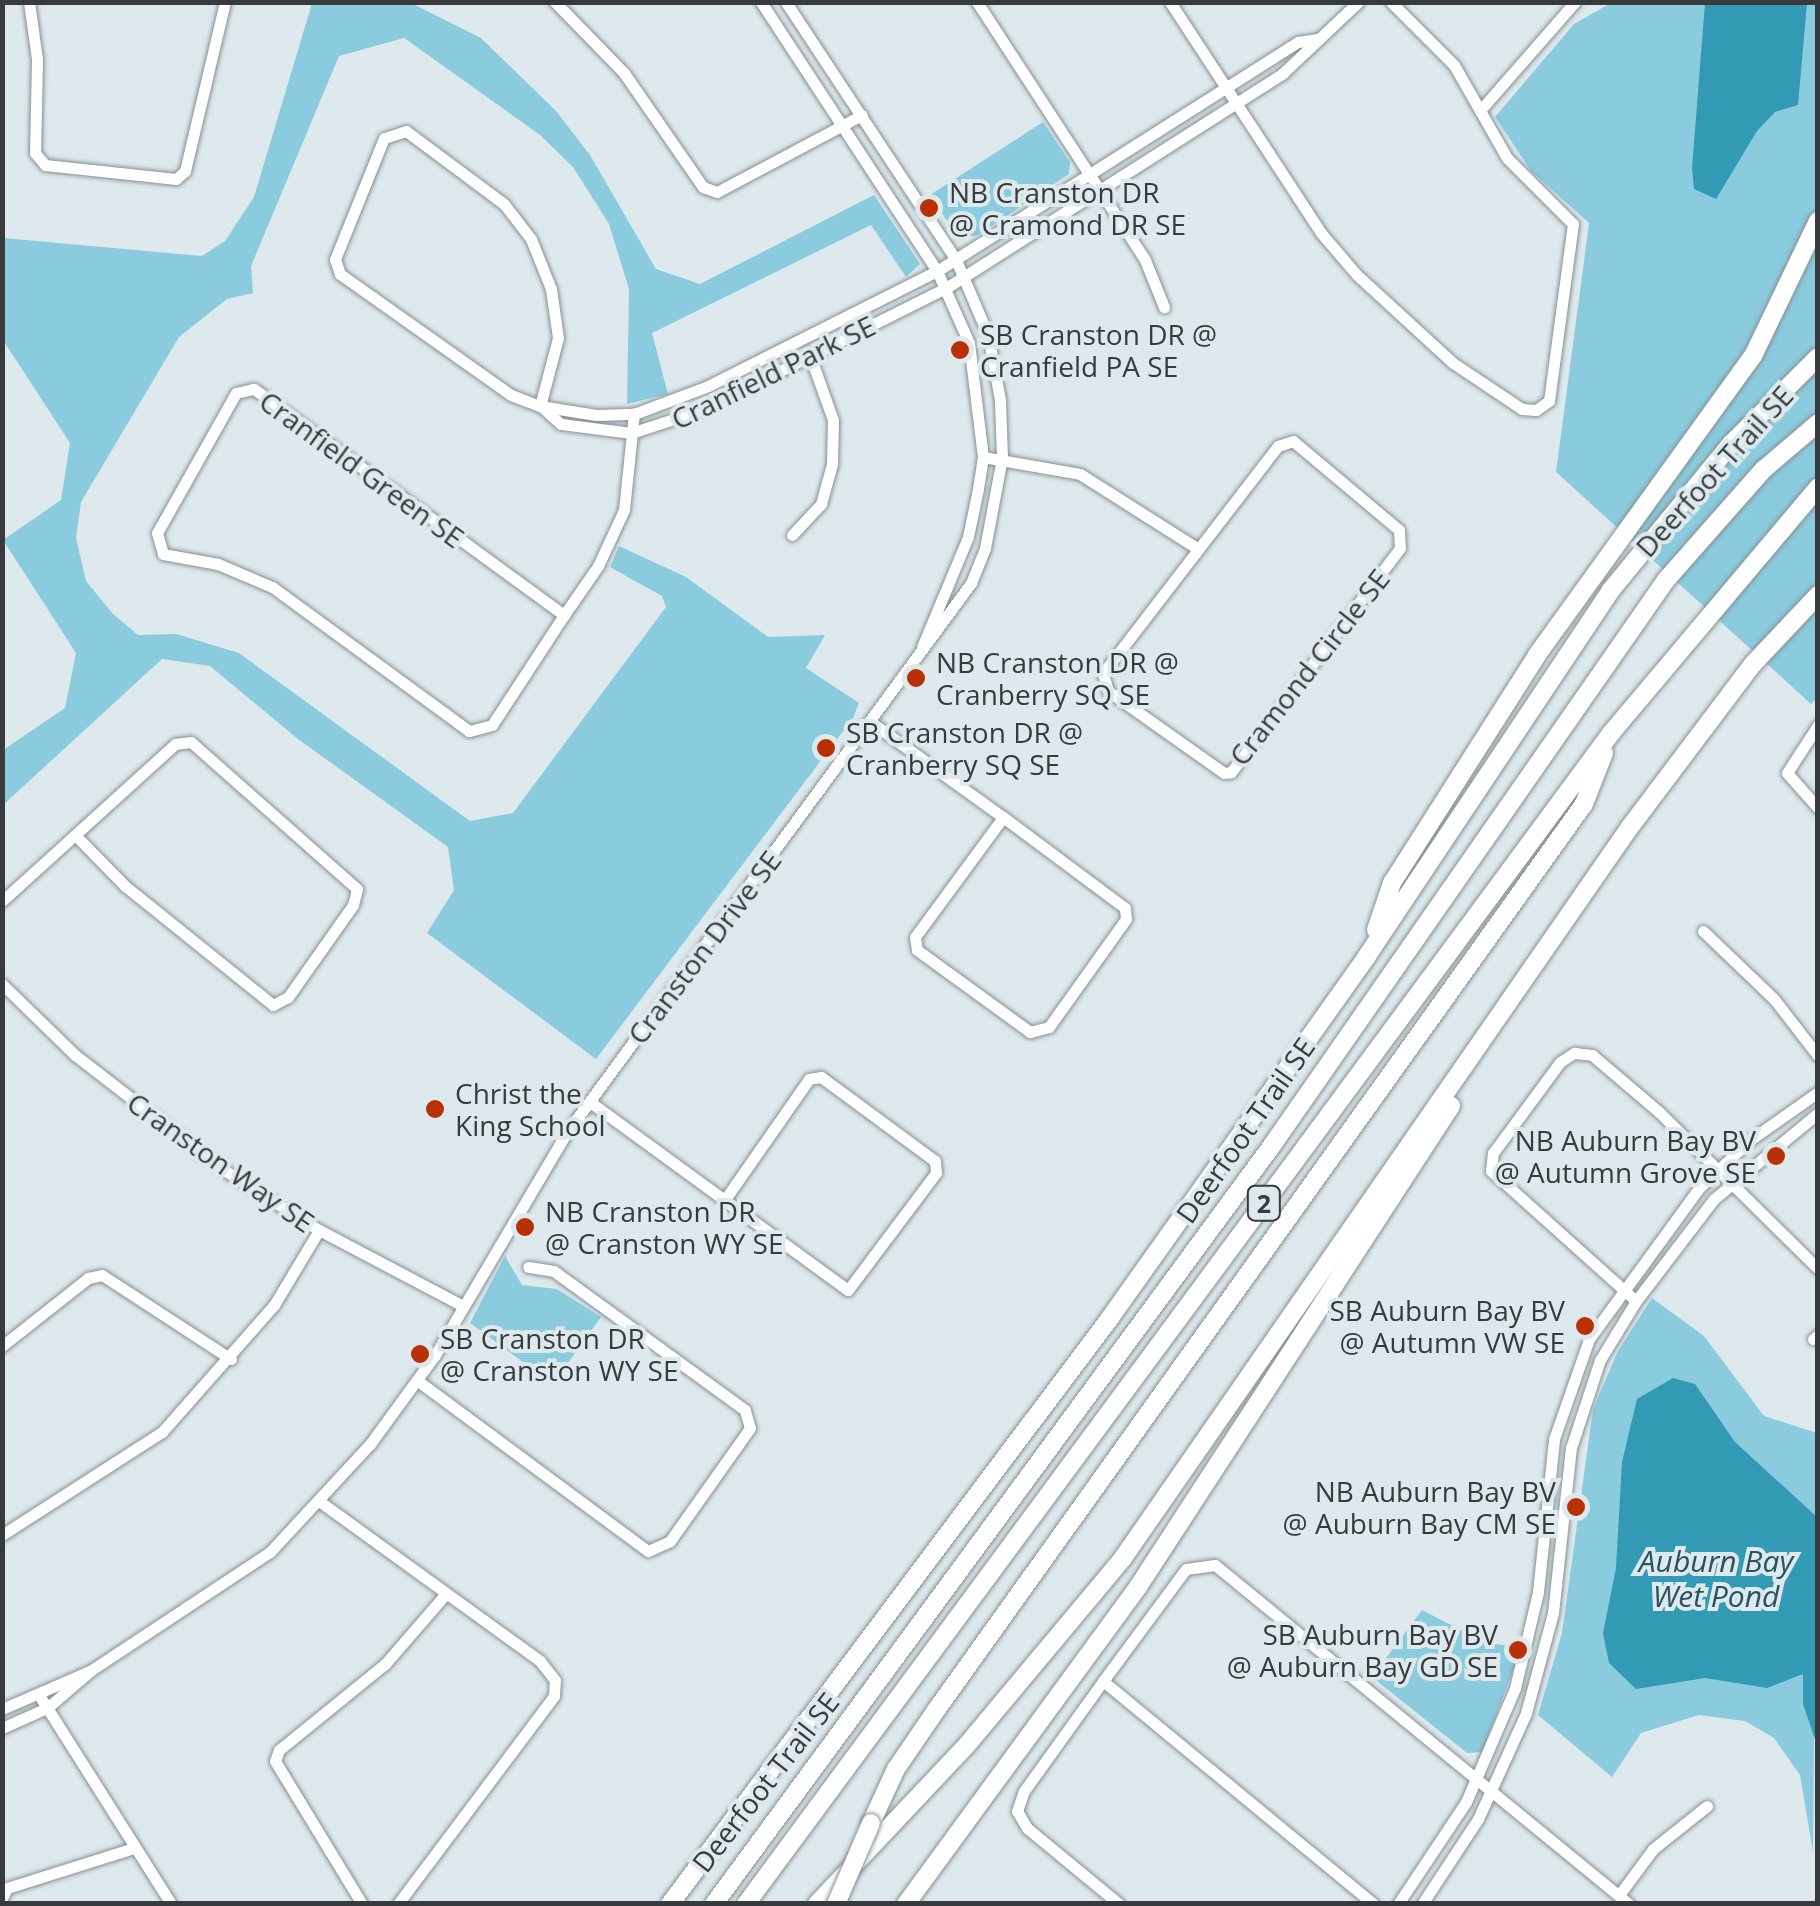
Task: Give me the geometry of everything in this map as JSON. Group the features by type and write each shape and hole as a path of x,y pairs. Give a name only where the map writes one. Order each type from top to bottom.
{"highway":[{"path":"1367,956 1392,883 1616,538 1753,356 1818,221"},
{"name":"Deerfoot Trail SE","path":"670,1904 1110,1318 1367,956 1612,590 1731,444 1818,357"},
{"path":"714,1904 1273,1144 1666,580 1763,470 1818,423"},
{"name":"Deerfoot Trail SE","path":"746,1904 1612,732 1818,486"},
{"path":"817,1904 966,1746 1122,1558 1712,716 1818,594"},
{"path":"836,1904 896,1769 1584,804 1612,732"},
{"path":"906,1904 1138,1587 1496,1034 1502,1014"},
{"path":"660,1904 692,1877"}],"street":[{"path":"29,2 37,59 34,153 44,165 176,179 185,170 225,2"},
{"path":"555,2 624,73 702,187 717,192 862,115"},
{"name":"Cranston Drive SE","path":"761,2 938,271 975,369 983,457 968,538 919,656"},
{"name":"Cranston Drive SE","path":"2,1728 47,1708 90,1671 270,1552 320,1502 418,1381 518,1204 590,1102 872,723 970,583 985,548 1002,458 1000,400 988,335 956,260 786,2"},
{"path":"977,2 1162,286 1164,307"},
{"path":"1170,2 1320,233 1357,274 1453,363 1522,409 1536,410 1549,402 1573,224 1507,158 1483,107 1454,64 1391,2"},
{"name":"Cranfield Park SE","path":"540,406 561,424 631,433 704,409 946,288 1236,104 1304,56 1316,39 1358,2"},
{"path":"1483,107 1575,2"},
{"name":"Cranfield Park SE","path":"540,406 558,338 552,289 531,238 504,204 406,131 384,138 335,260 340,274 511,395 540,406 634,414 804,339 938,271 1298,42 1316,39"},
{"path":"792,535 821,504 832,464 833,420 804,339"},
{"name":"Cranfield Green SE","path":"564,615 254,389 236,393 157,533 162,554 218,564 294,602 469,730 492,724 598,566 624,510 634,414"},
{"name":"Cramond Circle SE","path":"1293,441 1400,530 1400,548 1231,772 1108,692 1103,673 1198,549 1278,446 1293,441"},
{"path":"983,457 1080,474 1198,549"},
{"path":"872,723 1003,818 1125,908 1126,919 1048,1027 1030,1032 918,950 916,937 1003,818"},
{"path":"1818,725 1787,773 1818,808"},
{"path":"2,902 78,838 175,744 191,742 357,889 353,905 288,997 273,1005 169,923 78,838"},
{"path":"1703,932 1774,999 1818,1056"},
{"name":"Cranston Way SE","path":"2,984 157,1123 318,1230 463,1306"},
{"path":"1636,1301 1491,1172 1492,1154 1560,1062 1574,1053 1592,1055 1719,1168 1818,1269"},
{"path":"590,1102 848,1290 936,1174 935,1161 821,1077 809,1079 726,1198"},
{"path":"1398,1904 1478,1779 1527,1647 1560,1411 1589,1339 1621,1288 1719,1168 1818,1092"},
{"path":"1422,1904 1493,1792 1546,1646 1575,1427 1593,1373 1636,1301 1732,1181 1818,1114"},
{"path":"2,1535 162,1432 274,1306 318,1230"},
{"path":"418,1381 648,1551 670,1540 750,1428 745,1410 554,1271 528,1267"},
{"path":"2,1346 88,1278 102,1275 230,1359"},
{"path":"320,1502 444,1596 550,1669 554,1696 398,1904"},
{"path":"1119,1904 1026,1828 1018,1811 1024,1790 1186,1569 1208,1562 1624,1900 1653,1850 1707,1806"},
{"path":"362,1904 275,1761 279,1750 385,1664 444,1596"},
{"name":"Cranston Drive SE","path":"2,1709 90,1671"},
{"path":"1103,1681 1374,1904"},
{"path":"39,1695 171,1904"},
{"path":"2,1898 7,1888 134,1848"}],"shaded area":[{"path":"312,3 411,3 481,38 556,111 590,155 656,269 700,284 874,195 920,264 906,277 871,225 652,333 668,394 627,404 629,289 609,224 573,167 540,135 404,38 339,56 251,266 253,293 227,299 179,337 81,502 76,538 86,581 113,614 138,635 176,634 239,653 470,821 513,813 666,607 662,596 610,567 619,546 686,577 768,637 825,635 806,668 859,703 853,718 596,1059 427,933 454,890 448,847 298,739 210,666 162,659 3,805 3,750 65,708 76,653 3,540 61,500 70,443 3,340 3,238 202,256 225,241 254,197"},
{"path":"1611,3 1817,3 1818,697 1811,704 1556,472 1589,223 1531,171 1495,117 1574,24"},
{"path":"1043,122 1070,162 1069,174 978,235 959,239 930,195"},
{"path":"505,1256 522,1285 557,1289 601,1317 553,1384 470,1323"},
{"path":"1652,1298 1704,1336 1764,1416 1817,1433 1813,1852 1800,1775 1774,1738 1745,1721 1699,1715 1641,1733 1612,1777 1538,1715 1562,1633 1593,1409 1618,1351"},
{"path":"1422,1610 1486,1643 1522,1647 1482,1752 1467,1753 1372,1677"}],"water":[{"path":"1705,3 1807,3 1798,105 1775,112 1757,131 1716,199 1694,189 1692,168"},
{"name":"Auburn Bay Wet Pond","path":"1673,1378 1695,1384 1735,1442 1817,1517 1817,1745 1803,1704 1803,1674 1767,1688 1705,1678 1636,1689 1609,1663 1603,1633 1616,1568 1622,1462 1637,1399"}],"place":[{"name":"NB Cranston DR @ Cramond DR SE","path":"929,208"},
{"name":"SB Cranston DR @ Cranfield PA SE","path":"960,350"},
{"name":"NB Cranston DR @ Cranberry SQ SE","path":"916,678"},
{"name":"SB Cranston DR @ Cranberry SQ SE","path":"826,748"},
{"name":"Christ the King School","path":"435,1109"},
{"name":"NB Auburn Bay BV @ Autumn Grove SE","path":"1776,1156"},
{"name":"NB Cranston DR @ Cranston WY SE","path":"525,1227"},
{"name":"SB Auburn Bay BV @ Autumn VW SE","path":"1585,1326"},
{"name":"SB Cranston DR @ Cranston WY SE","path":"420,1354"},
{"name":"NB Auburn Bay BV @ Auburn Bay CM SE","path":"1576,1507"},
{"name":"SB Auburn Bay BV @ Auburn Bay GD SE","path":"1518,1650"}]}
